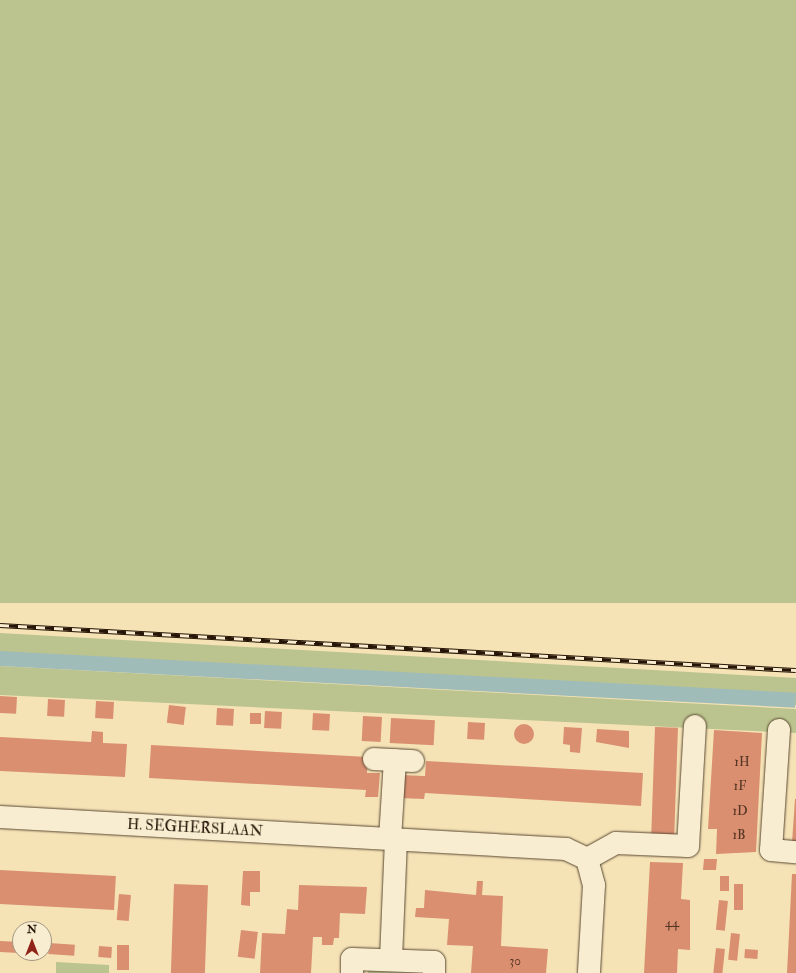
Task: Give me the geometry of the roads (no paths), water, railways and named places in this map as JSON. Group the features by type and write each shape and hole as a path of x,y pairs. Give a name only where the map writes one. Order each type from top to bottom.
{"street":[{"path":"589,973 594,885 587,859 616,843 688,846 695,726"},
{"path":"779,730 771,850 796,852"},
{"path":"391,959 394,760"},
{"name":"H. SEGHERSLAAN","path":"0,817 566,849 587,859"},
{"path":"352,973 352,959 391,959 434,962 434,973"}],"water":[{"path":"0,651 796,693 795,708 0,666"}],"railway":[{"path":"0,625 796,670"}]}
